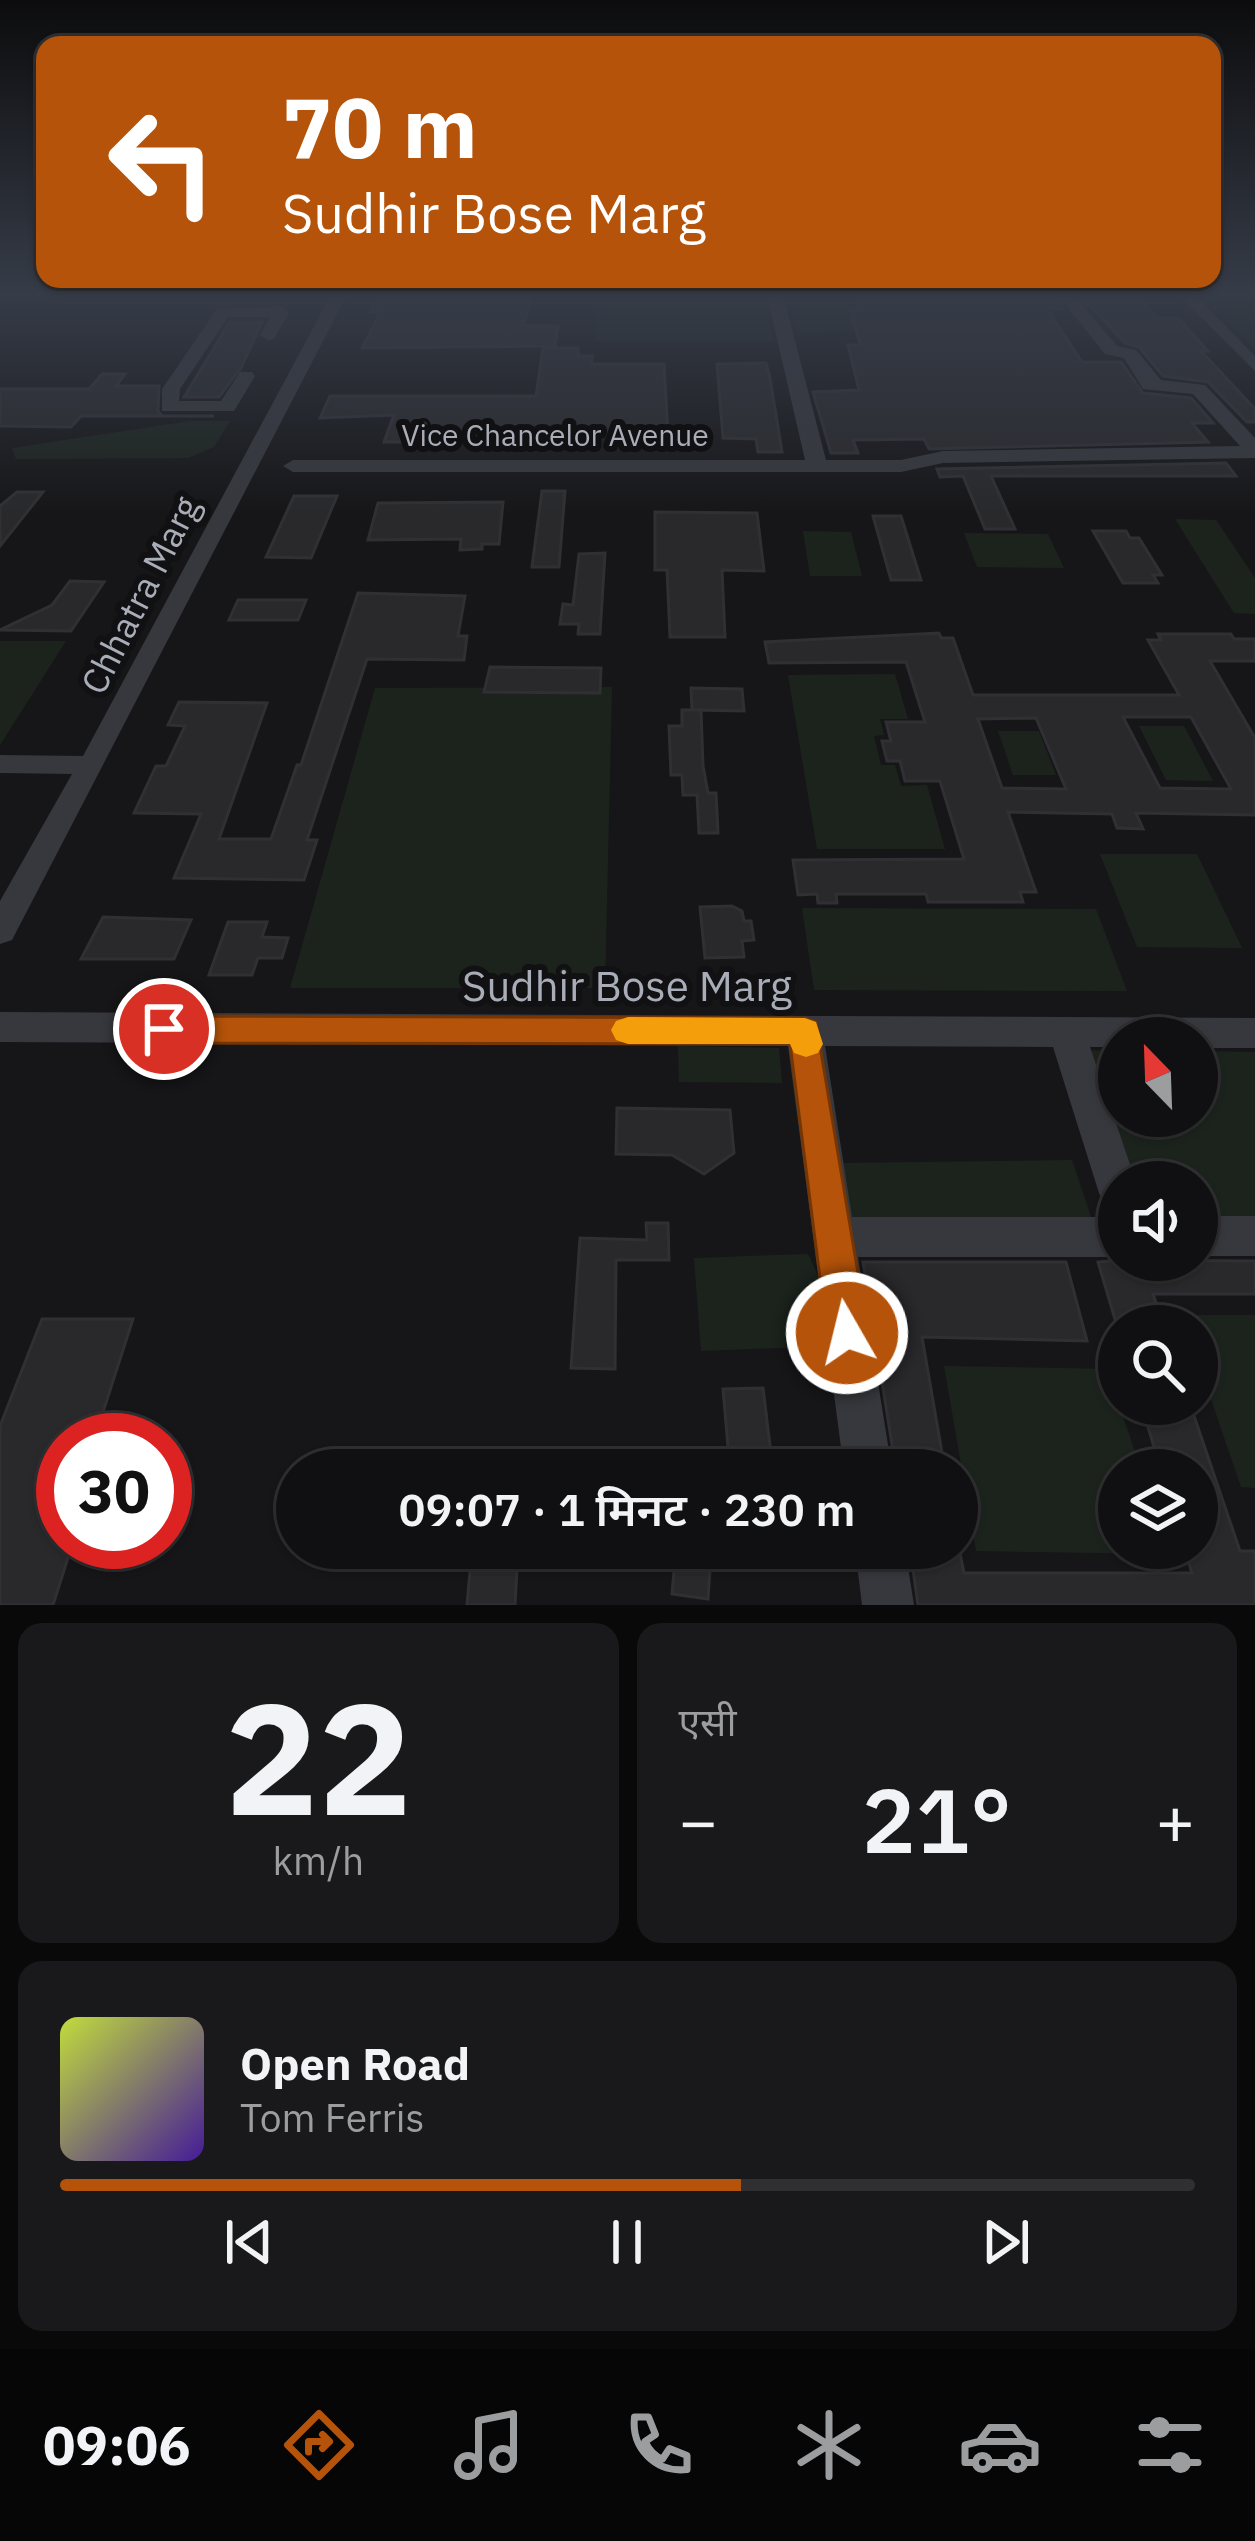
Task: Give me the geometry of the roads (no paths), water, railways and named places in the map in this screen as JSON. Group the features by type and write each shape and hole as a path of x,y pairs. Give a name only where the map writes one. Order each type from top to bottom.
{"street":[{"path":"187,366 171,389 169,407 227,407 251,366"},
{"name":"Chhatra Marg","path":"0,931 300,366"},
{"path":"793,366 817,466"},
{"path":"1138,366 1152,385 1198,389 1255,451"},
{"path":"246,376 295,376"},
{"name":"Vice Chancelor Avenue","path":"293,466 905,466 943,457 1255,451"},
{"path":"0,764 92,765"},
{"name":"Sudhir Bose Marg","path":"0,1012 1255,1012"},
{"name":"Sudhir Bose Marg","path":"0,1027 806,1040 1255,1033"},
{"path":"1067,1033 1109,1161"},
{"path":"806,1040 865,1449"},
{"path":"1218,1236 1255,1236"},
{"path":"833,1237 1098,1237"},
{"path":"883,1569 888,1605"}]}
